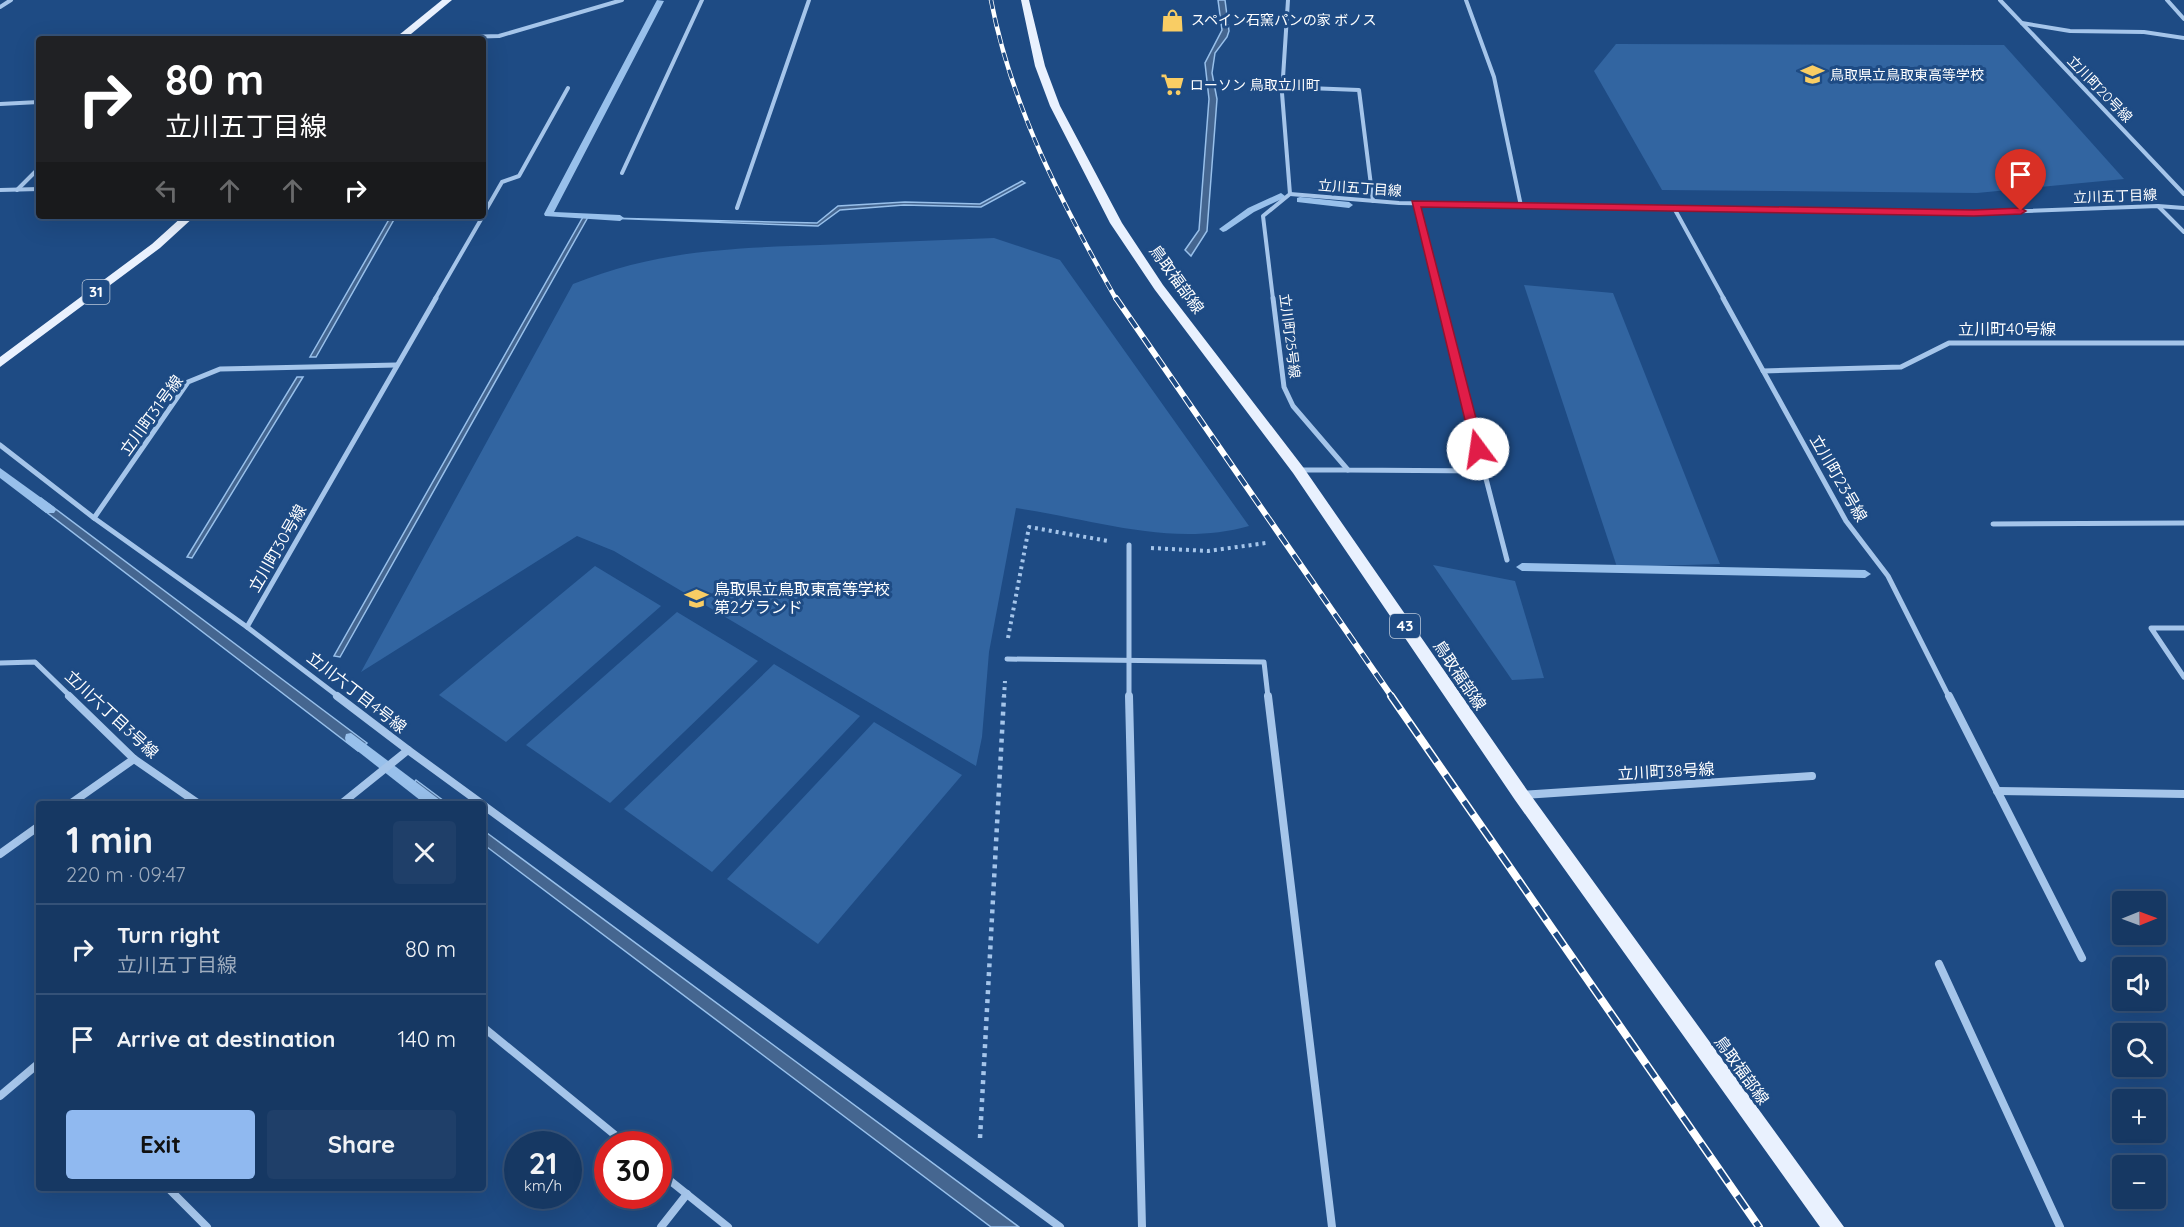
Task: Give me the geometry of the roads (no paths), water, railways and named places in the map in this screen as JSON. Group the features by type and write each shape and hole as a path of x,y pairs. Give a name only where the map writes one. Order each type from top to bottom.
{"main road":[{"path":"403,36 448,0"},
{"name":"鳥取福部線","path":"1024,0 1040,66 1055,106 1116,223 1159,287 1298,470 1521,795 1833,1227"},
{"name":"31","path":"0,363 156,246 186,219"}],"street":[{"path":"0,7 11,0"},
{"path":"486,36 499,36 622,0"},
{"path":"622,173 702,0"},
{"path":"737,208 809,0"},
{"path":"1288,0 1282,87 1290,194"},
{"path":"1466,0 1494,77 1521,206"},
{"name":"立川町20号線","path":"2000,0 2184,194"},
{"path":"2167,0 2184,19"},
{"path":"2022,23 2038,24 2065,32 2151,32 2184,38"},
{"path":"1282,87 1359,90 1373,201"},
{"name":"立川町30号線","path":"486,211 502,182 519,176 568,88"},
{"path":"0,105 36,102"},
{"path":"17,190 36,171"},
{"path":"0,190 36,189"},
{"name":"立川五丁目線","path":"1290,194 1415,204 1521,206 1974,213 2158,206 2184,208"},
{"name":"立川町25号線","path":"1290,194 1263,216 1284,387 1293,406 1348,470"},
{"path":"1415,204 1507,560"},
{"path":"2158,206 2184,232"},
{"name":"立川町23号線","path":"1674,208 1845,521 1888,576 2082,958"},
{"name":"立川町30号線","path":"248,627 481,219"},
{"name":"立川町40号線","path":"1763,371 1901,367 1949,343 2184,343"},
{"name":"立川町31号線","path":"94,518 188,382 220,369 396,365"},
{"path":"0,445 94,518 248,627"},
{"path":"1298,470 1326,472 1348,470 1484,471"},
{"path":"1993,524 2184,524"},
{"path":"1129,545 1128,662 1142,1227"},
{"name":"立川六丁目4号線","path":"248,627 408,750 345,801"},
{"path":"2184,628 2151,628 2184,676"},
{"path":"1006,658 1128,662 1264,662 1332,1227"},
{"name":"立川六丁目3号線","path":"0,663 35,662 134,759 195,801"},
{"path":"408,750 477,801"},
{"path":"74,801 134,759"},
{"name":"立川町38号線","path":"1521,795 1812,776"},
{"path":"1997,791 2184,794"},
{"path":"486,808 1060,1227"},
{"path":"0,854 36,828"},
{"path":"1939,964 2060,1227"},
{"path":"486,1029 611,1131"},
{"path":"0,1096 36,1066"},
{"path":"672,1182 728,1227"},
{"path":"171,1191 207,1227"},
{"path":"661,1227 687,1194"}],"waterway":[{"path":"620,218 548,214 660,1"},
{"path":"1223,229 1251,210 1281,196"},
{"path":"1300,200 1349,205"},
{"path":"0,472 50,510"},
{"path":"1522,567 1865,574"},
{"path":"351,738 431,801"}],"railway":[{"path":"991,0 1012,79 1041,154 1058,191 1116,299"},
{"path":"1116,298 1392,697"},
{"path":"1391,696 1759,1227"}],"place":[{"name":"スペイン石窯パンの家 ボノス","path":"1173,20"},
{"name":"鳥取県立鳥取東高等学校","path":"1812,75"},
{"name":"ローソン 鳥取立川町","path":"1172,85"},
{"name":"鳥取県立鳥取東高等学校 第2グランド","path":"696,598"}]}
